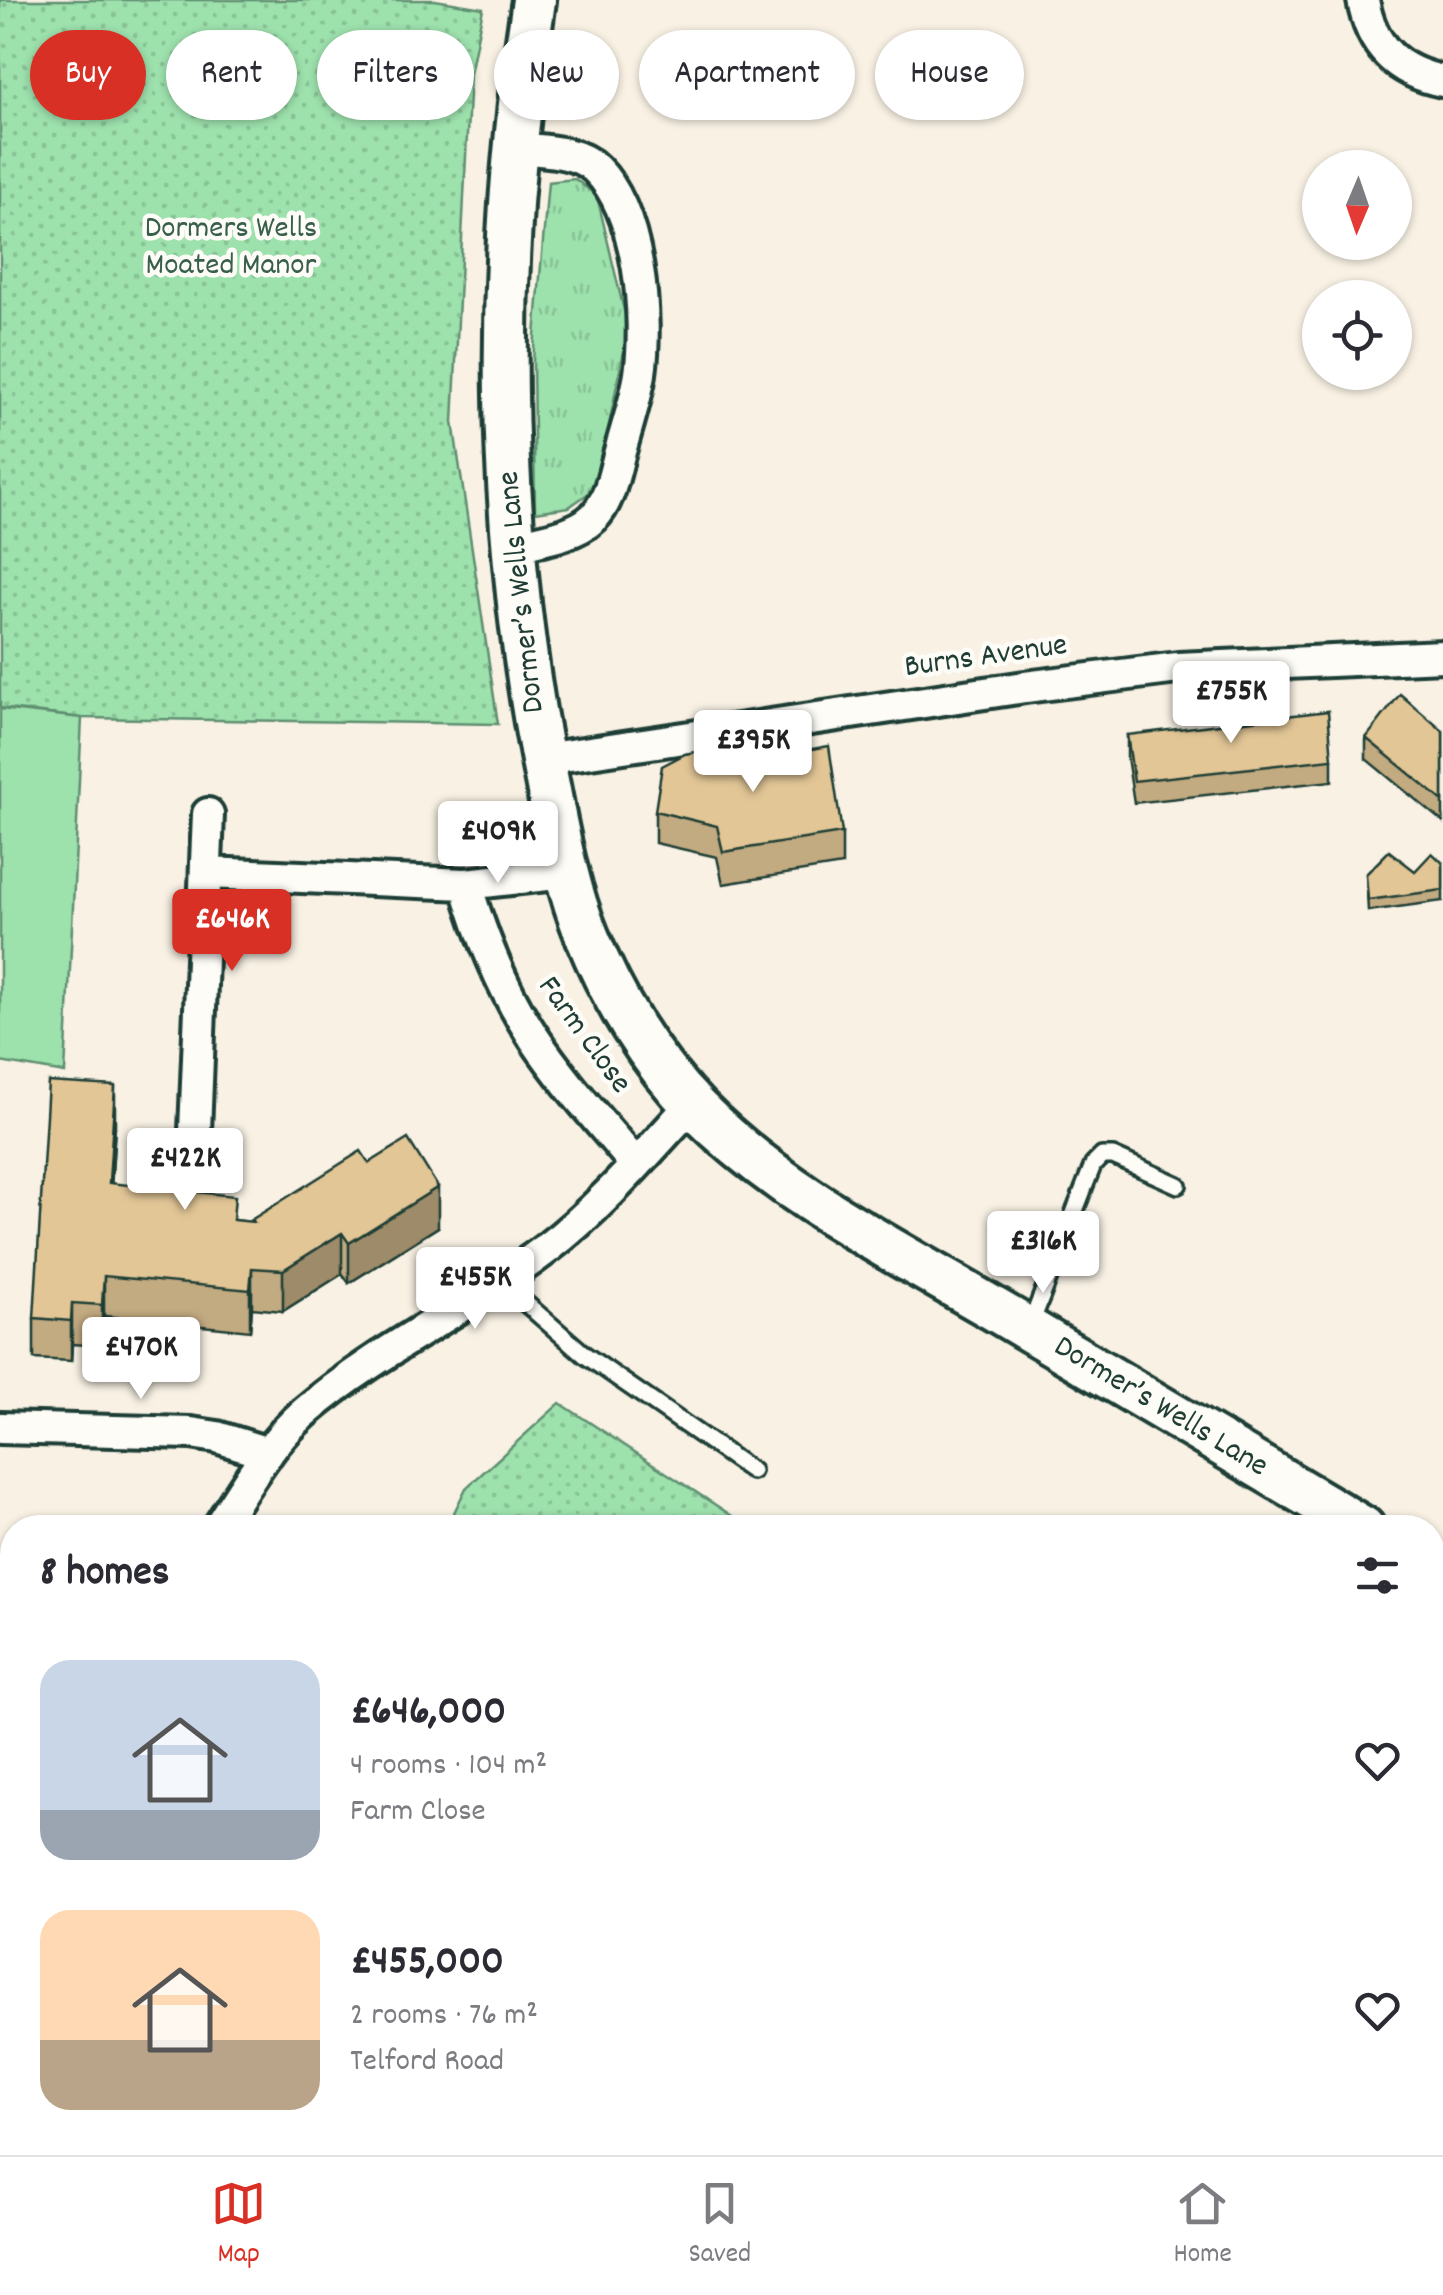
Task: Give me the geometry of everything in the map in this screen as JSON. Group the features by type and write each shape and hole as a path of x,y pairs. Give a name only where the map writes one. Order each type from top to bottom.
{"street":[{"name":"Dormer’s Wells Lane","path":"534,0 517,148 508,278 507,404 518,616 566,873 586,934 614,994 646,1046 692,1104 778,1181 1333,1515"},
{"path":"1364,5 1381,50 1395,64 1413,74 1443,81"},
{"path":"514,546 582,526 602,507 634,403 642,339 638,277 614,193 584,159 517,148"},
{"name":"Burns Avenue","path":"542,760 1178,668 1443,656"},
{"path":"195,1130 208,814"},
{"path":"206,873 466,884 566,873"},
{"name":"Farm Close","path":"466,884 478,926 522,1020 636,1165"},
{"path":"227,1515 268,1453 304,1413 546,1250 593,1210 692,1104"},
{"path":"0,1428 190,1433 268,1453"}],"lane":[{"path":"1029,1330 1085,1185 1102,1156 1113,1156 1178,1186"},
{"path":"500,1281 585,1356 752,1471"}],"green space":[{"name":"Dormers Wells Moated Manor","path":"0,0 435,0 483,8 474,54 474,30 317,30 317,120 468,120 453,422 498,724 82,718 0,708"},
{"path":"575,179 597,196 625,315 625,346 596,488 569,507 535,512 533,360 548,182"},
{"path":"0,709 82,718 65,1073 0,1062"},
{"path":"560,1403 731,1515 453,1515 466,1488"}],"building":[{"path":"1400,694 1443,731 1443,801 1366,738"},
{"path":"1328,711 1332,759 1134,781 1127,735"},
{"path":"741,743 746,761 829,746 842,833 723,852 717,826 655,811 662,766 685,754"},
{"path":"1389,851 1415,871 1432,853 1443,863 1443,890 1368,900 1366,874"},
{"path":"48,1082 115,1086 109,1183 235,1196 233,1220 253,1222 361,1151 369,1163 408,1139 438,1187 349,1243 342,1233 283,1270 252,1268 250,1290 104,1276 102,1305 72,1303 71,1321 34,1318"}]}
